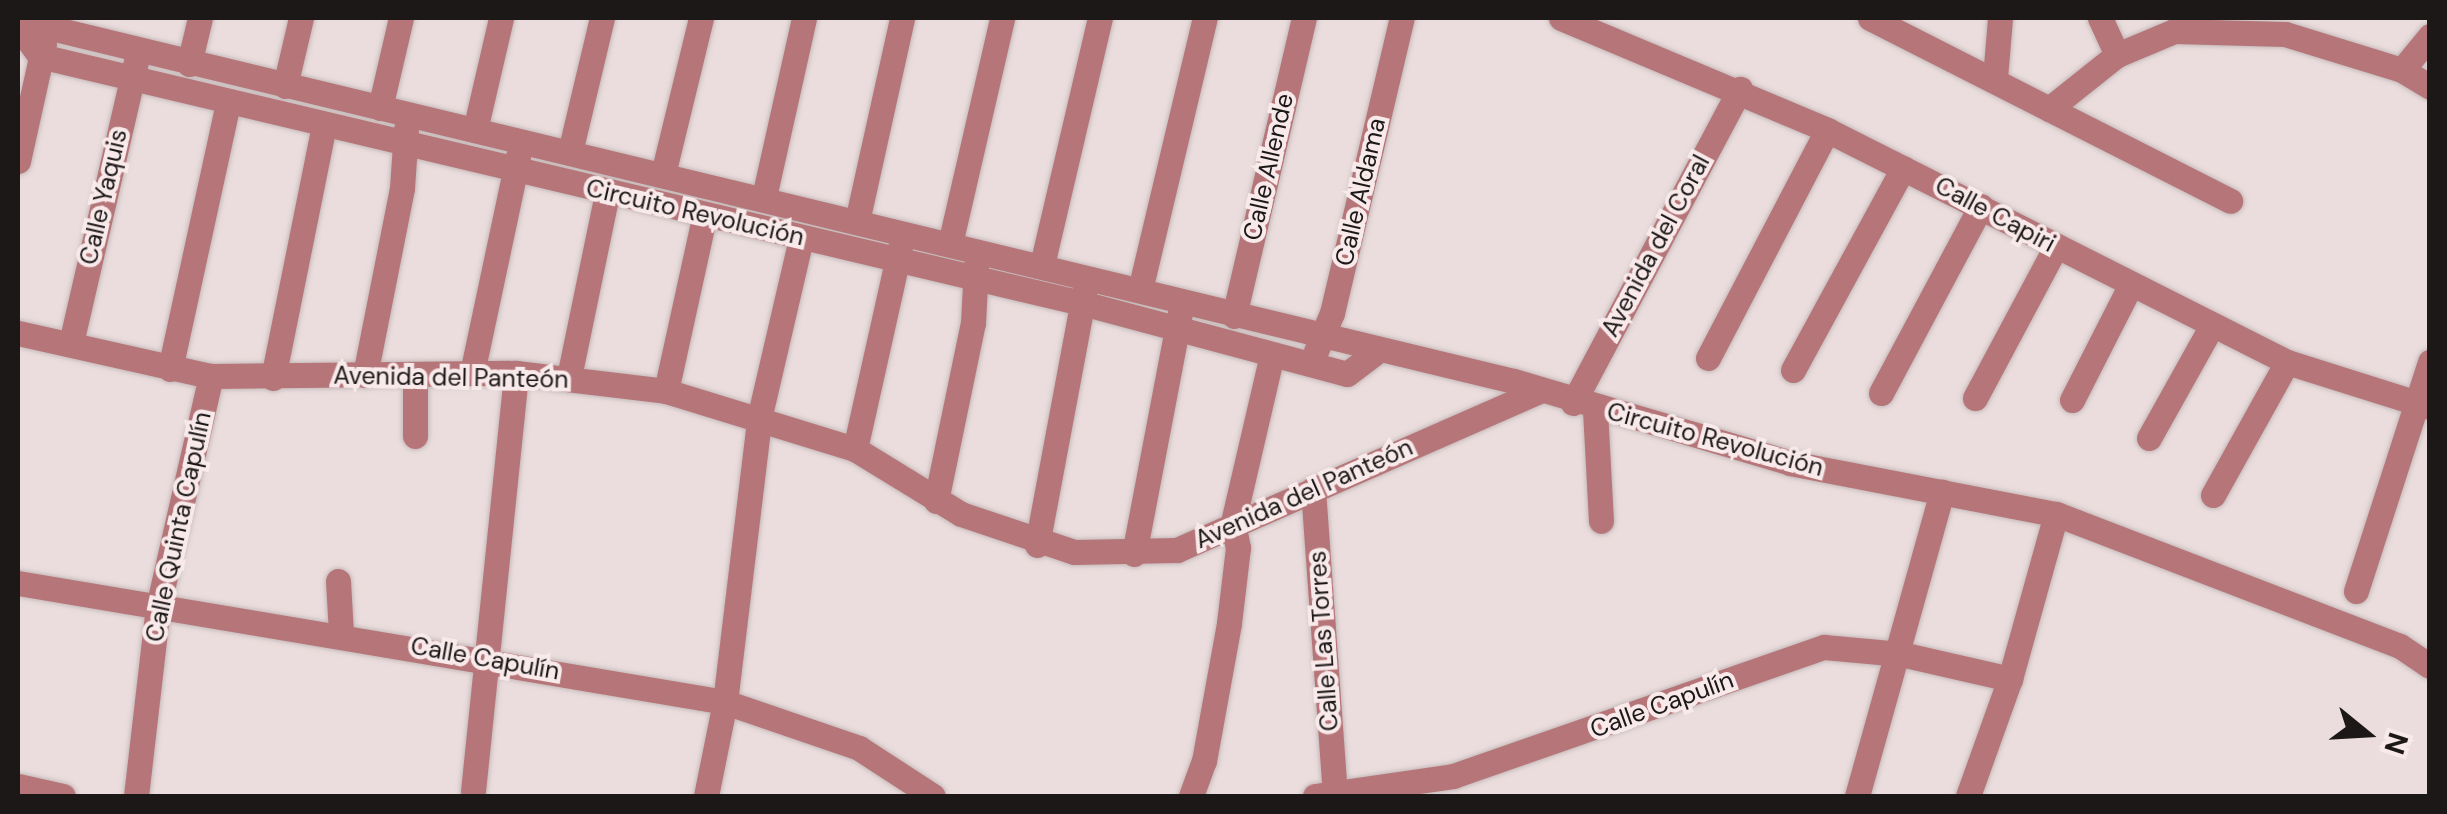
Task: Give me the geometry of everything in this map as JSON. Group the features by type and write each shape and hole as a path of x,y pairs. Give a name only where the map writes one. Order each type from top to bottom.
{"street":[{"path":"189,64 200,18"},
{"path":"285,86 301,18"},
{"path":"380,108 401,18"},
{"path":"474,130 500,18"},
{"path":"570,152 602,18"},
{"path":"663,174 701,18"},
{"path":"764,197 804,18"},
{"path":"858,218 902,18"},
{"path":"950,244 1002,18"},
{"path":"1042,265 1100,18"},
{"path":"1140,290 1205,18"},
{"name":"Calle Allende","path":"1234,316 1304,18"},
{"name":"Calle Aldama","path":"1311,365 1332,314 1402,18"},
{"name":"Calle Capiri","path":"1562,18 1740,89 1827,130 2212,328 2287,362 2423,405"},
{"path":"1870,18 1995,78 2230,201"},
{"path":"1995,78 2000,18"},
{"path":"2100,18 2117,55"},
{"name":"Circuito Revolución","path":"18,23 47,29 96,30 138,52 905,229 950,244 1042,265 1085,291 1176,329 1347,374 1378,351"},
{"name":"Circuito Revolución","path":"18,23 40,56 704,218 975,281 1085,291 1140,290 1541,390 1584,406 1790,463 2056,514 2400,646 2430,666"},
{"path":"2048,109 2117,55 2174,31 2248,25 2290,26 2402,70 2430,87"},
{"path":"18,161 47,29"},
{"path":"86,68 96,30"},
{"path":"2402,70 2430,36"},
{"name":"Calle Yaquis","path":"72,343 138,52"},
{"name":"Avenida del Coral","path":"1584,406 1740,89"},
{"path":"170,369 228,102"},
{"path":"366,375 408,114"},
{"path":"273,378 324,126"},
{"path":"1708,358 1827,130"},
{"path":"472,373 522,141"},
{"path":"1794,370 1903,168"},
{"path":"568,377 608,194"},
{"path":"1881,392 1981,206"},
{"path":"666,391 704,218"},
{"path":"854,449 905,229"},
{"path":"706,796 725,702 759,419 801,238"},
{"path":"1976,398 2055,248"},
{"path":"936,501 973,323 976,250"},
{"path":"2072,400 2130,286"},
{"path":"1037,545 1085,291"},
{"path":"1134,554 1182,302"},
{"path":"2149,438 2212,328"},
{"name":"Avenida del Panteón","path":"18,333 211,376 516,373 666,391 854,449 891,466 936,501 1037,545 1134,554 1177,550 1541,390"},
{"path":"1191,796 1204,761 1229,623 1238,548 1234,522 1272,354"},
{"path":"2213,494 2287,362"},
{"path":"2356,591 2423,405 2430,362"},
{"path":"472,791 516,373"},
{"name":"Calle Quinta Capulín","path":"136,796 158,607 211,376"},
{"path":"415,376 415,436"},
{"path":"1584,406 1601,521"},
{"name":"Calle Las Torres","path":"1313,489 1325,795"},
{"path":"1857,796 1900,654 1942,492"},
{"path":"1968,796 2010,679 2056,514"},
{"path":"338,581 341,632"},
{"name":"Calle Capulín","path":"18,583 341,632 725,702 859,748 894,787 933,796"},
{"name":"Calle Capulín","path":"1325,795 1453,776 1824,647 1900,654 2010,679"},
{"path":"18,786 63,796"}]}
